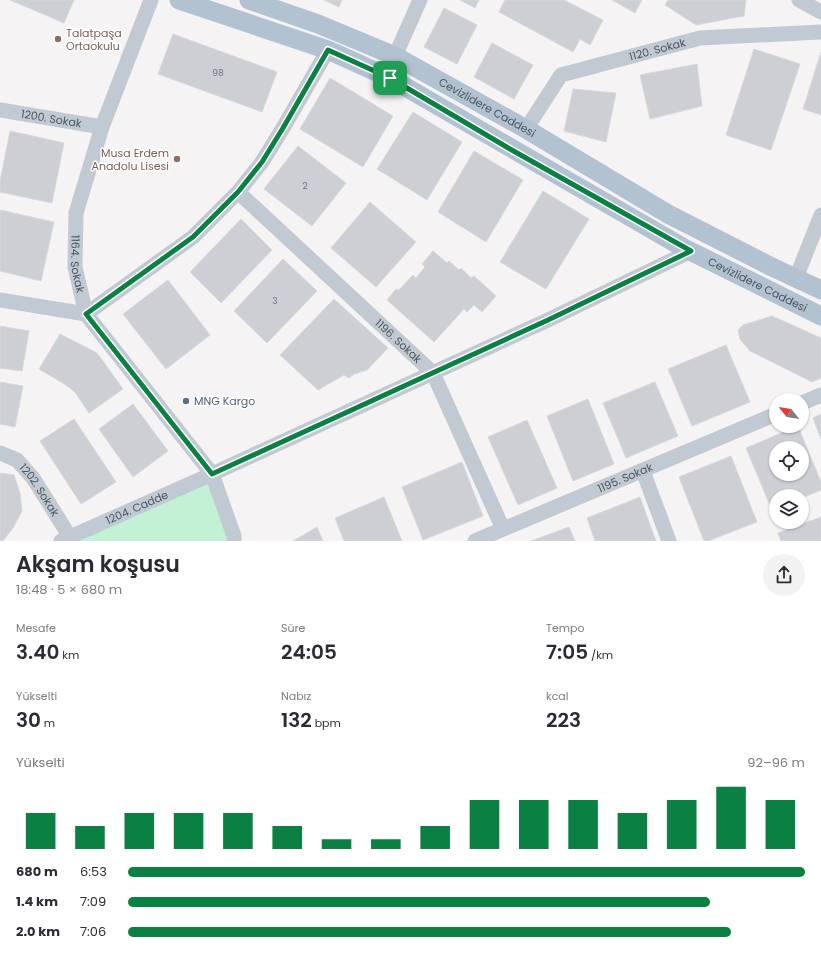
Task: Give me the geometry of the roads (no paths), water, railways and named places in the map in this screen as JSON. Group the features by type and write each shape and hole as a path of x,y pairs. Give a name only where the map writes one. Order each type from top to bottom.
{"main road":[{"name":"Cevizlidere Caddesi","path":"179,0 328,50 390,78 510,149 691,251 821,316"},
{"name":"Cevizlidere Caddesi","path":"250,0 318,24 395,56 526,130 668,214 821,290"},
{"path":"691,251 716,239"}],"street":[{"name":"1164. Sokak","path":"151,0 102,127 76,213 75,267 86,314 212,474 234,536 234,541"},
{"path":"395,56 420,0"},
{"path":"799,0 821,12"},
{"name":"1120. Sokak","path":"526,130 562,75 700,38 821,32"},
{"path":"0,300 86,314 193,237 238,192 262,162 328,50"},
{"name":"1200. Sokak","path":"0,110 102,127"},
{"name":"1196. Sokak","path":"238,192 433,373 503,529"},
{"path":"796,278 821,216"},
{"name":"1204. Cadde","path":"65,539 433,373 548,320 691,251"},
{"path":"809,400 821,395"},
{"name":"1195. Sokak","path":"475,541 769,417"},
{"name":"1202. Sokak","path":"0,453 17,460 33,478 65,539"},
{"path":"642,471 669,541"}],"place":[{"name":"Talatpaşa Ortaokulu","path":"58,39"},
{"name":"Musa Erdem Anadolu Lisesi","path":"177,159"},
{"name":"MNG Kargo","path":"186,401"}]}
